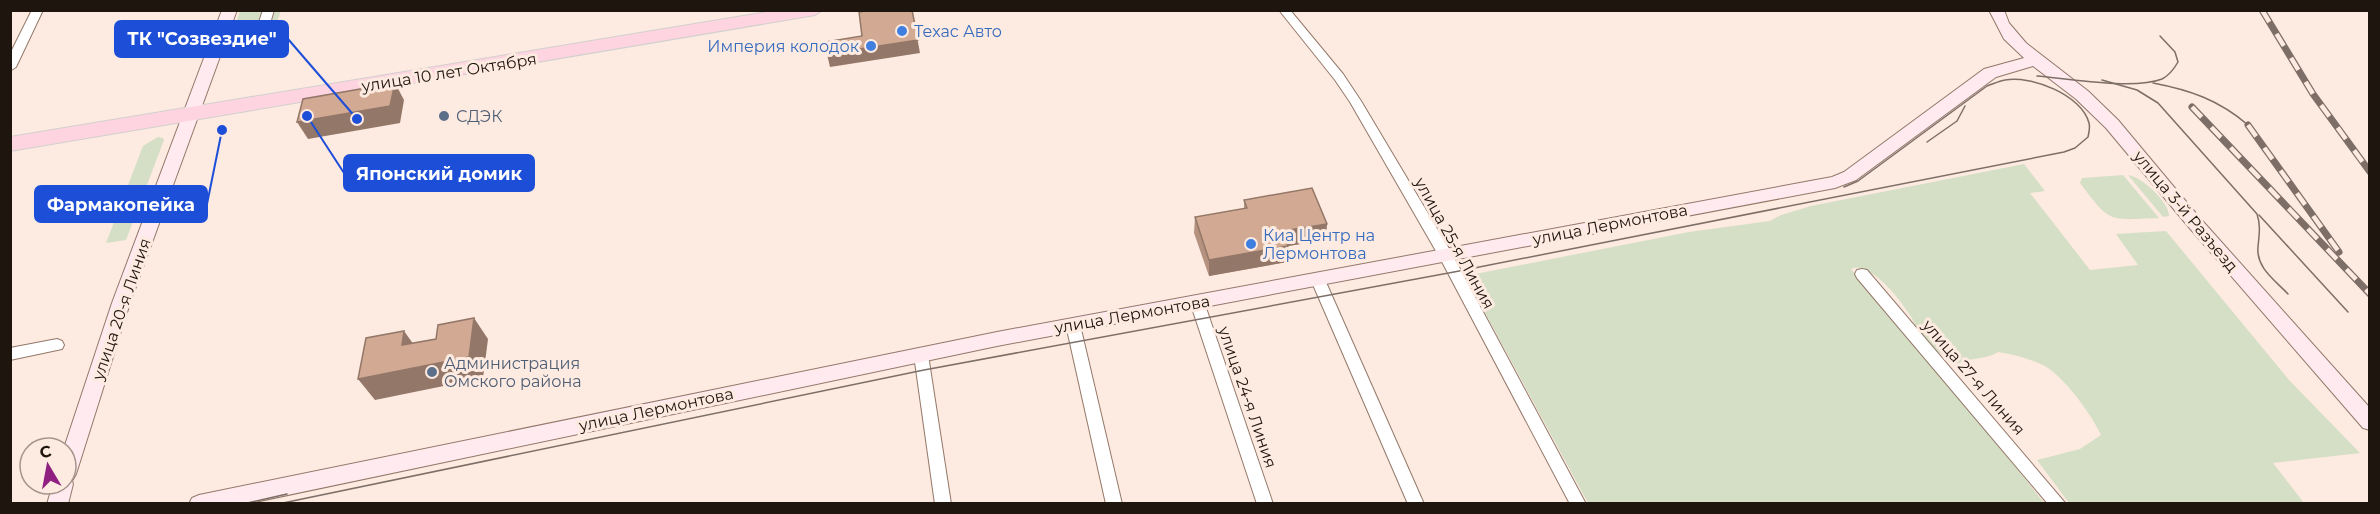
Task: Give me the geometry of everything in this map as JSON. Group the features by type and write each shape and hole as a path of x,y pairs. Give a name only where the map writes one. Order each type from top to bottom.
{"main road":[{"name":"улица 10 лет Октября","path":"10,144 194,108 748,10"},
{"name":"улица 10 лет Октября","path":"10,129 194,108 815,10"}],"street":[{"path":"10,66 38,10"},
{"name":"улица 20-я Линия","path":"78,437 121,303 230,10"},
{"path":"260,37 269,10"},
{"name":"улица 25-я Линия","path":"1284,10 1350,94 1446,256 1578,504"},
{"name":"улица 3-й Разъезд","path":"1996,10 2010,35 2035,60 2079,92 2111,123 2192,220 2370,422"},
{"name":"улица Лермонтова","path":"199,504 1073,325 1835,182 1850,176 1990,73 2035,60"},
{"name":"улица 27-я Линия","path":"1862,274 2058,504"},
{"path":"1318,280 1416,504"},
{"name":"улица 24-я Линия","path":"1197,302 1265,504"},
{"path":"1073,325 1114,504"},
{"path":"10,354 57,345"},
{"path":"921,355 943,504"}],"green space":[{"path":"240,11 281,11 275,27 233,31"},
{"path":"158,137 164,140 126,240 106,243 143,146"},
{"path":"2024,164 2045,191 2030,193 2090,270 2138,265 2116,234 2166,231 2289,380 2360,453 2273,463 2304,503 2069,503 2037,460 2080,449 2101,435 2068,386 2043,365 1998,352 1957,364 1926,343 1910,315 1890,289 1874,275 1858,268 1851,269 2044,503 1588,503 1465,276 1689,232 1770,221 1781,215 1811,206"},
{"path":"2123,175 2159,218 2120,219 2112,217 2098,206 2080,183 2082,178"},
{"path":"2128,175 2140,180 2160,197 2169,216 2163,217"}],"building":[{"path":"912,10 918,40 827,54 825,42 862,36 859,12"},
{"path":"395,83 390,106 297,122 303,99"},
{"name":"Киа Центр на Лермонтова","path":"1312,188 1327,224 1282,231 1288,246 1209,260 1195,217 1247,208 1244,200"},
{"path":"474,318 469,357 358,379 366,338 404,331 402,345 436,339 438,325"}],"tram line":[{"path":"2115,84 2150,82 2162,79 2172,72 2178,62 2175,52 2160,36"},
{"path":"2037,76 2115,84"},
{"path":"278,504 924,370 1454,272 2064,152 2075,148 2088,137 2089,123 2077,104 2054,89 2028,81 2003,80 1987,86 1858,181 1844,187"},
{"path":"2102,80 2115,84"},
{"path":"2153,83 2203,97 2226,109 2248,125"},
{"path":"2115,84 2137,90 2158,103 2257,214 2260,261 2267,273 2288,294"},
{"path":"1927,142 1957,121 1965,106"},
{"path":"2259,215 2348,312"},
{"path":"243,504 287,494"}],"railway":[{"path":"2262,10 2313,94 2370,172"},
{"path":"2192,107 2370,294"},
{"path":"2248,125 2339,252"}],"place":[{"name":"Техас Авто","path":"902,31"},
{"name":"Империя колодок","path":"871,46"},
{"name":"Японский домик","path":"307,116"},
{"name":"СДЭК","path":"444,116"},
{"name":"ТК \"Созвездие\"","path":"357,119"},
{"name":"Фармакопейка","path":"222,130"},
{"name":"Киа Центр на Лермонтова","path":"1251,244"},
{"name":"Администрация Омского района","path":"432,372"}]}
